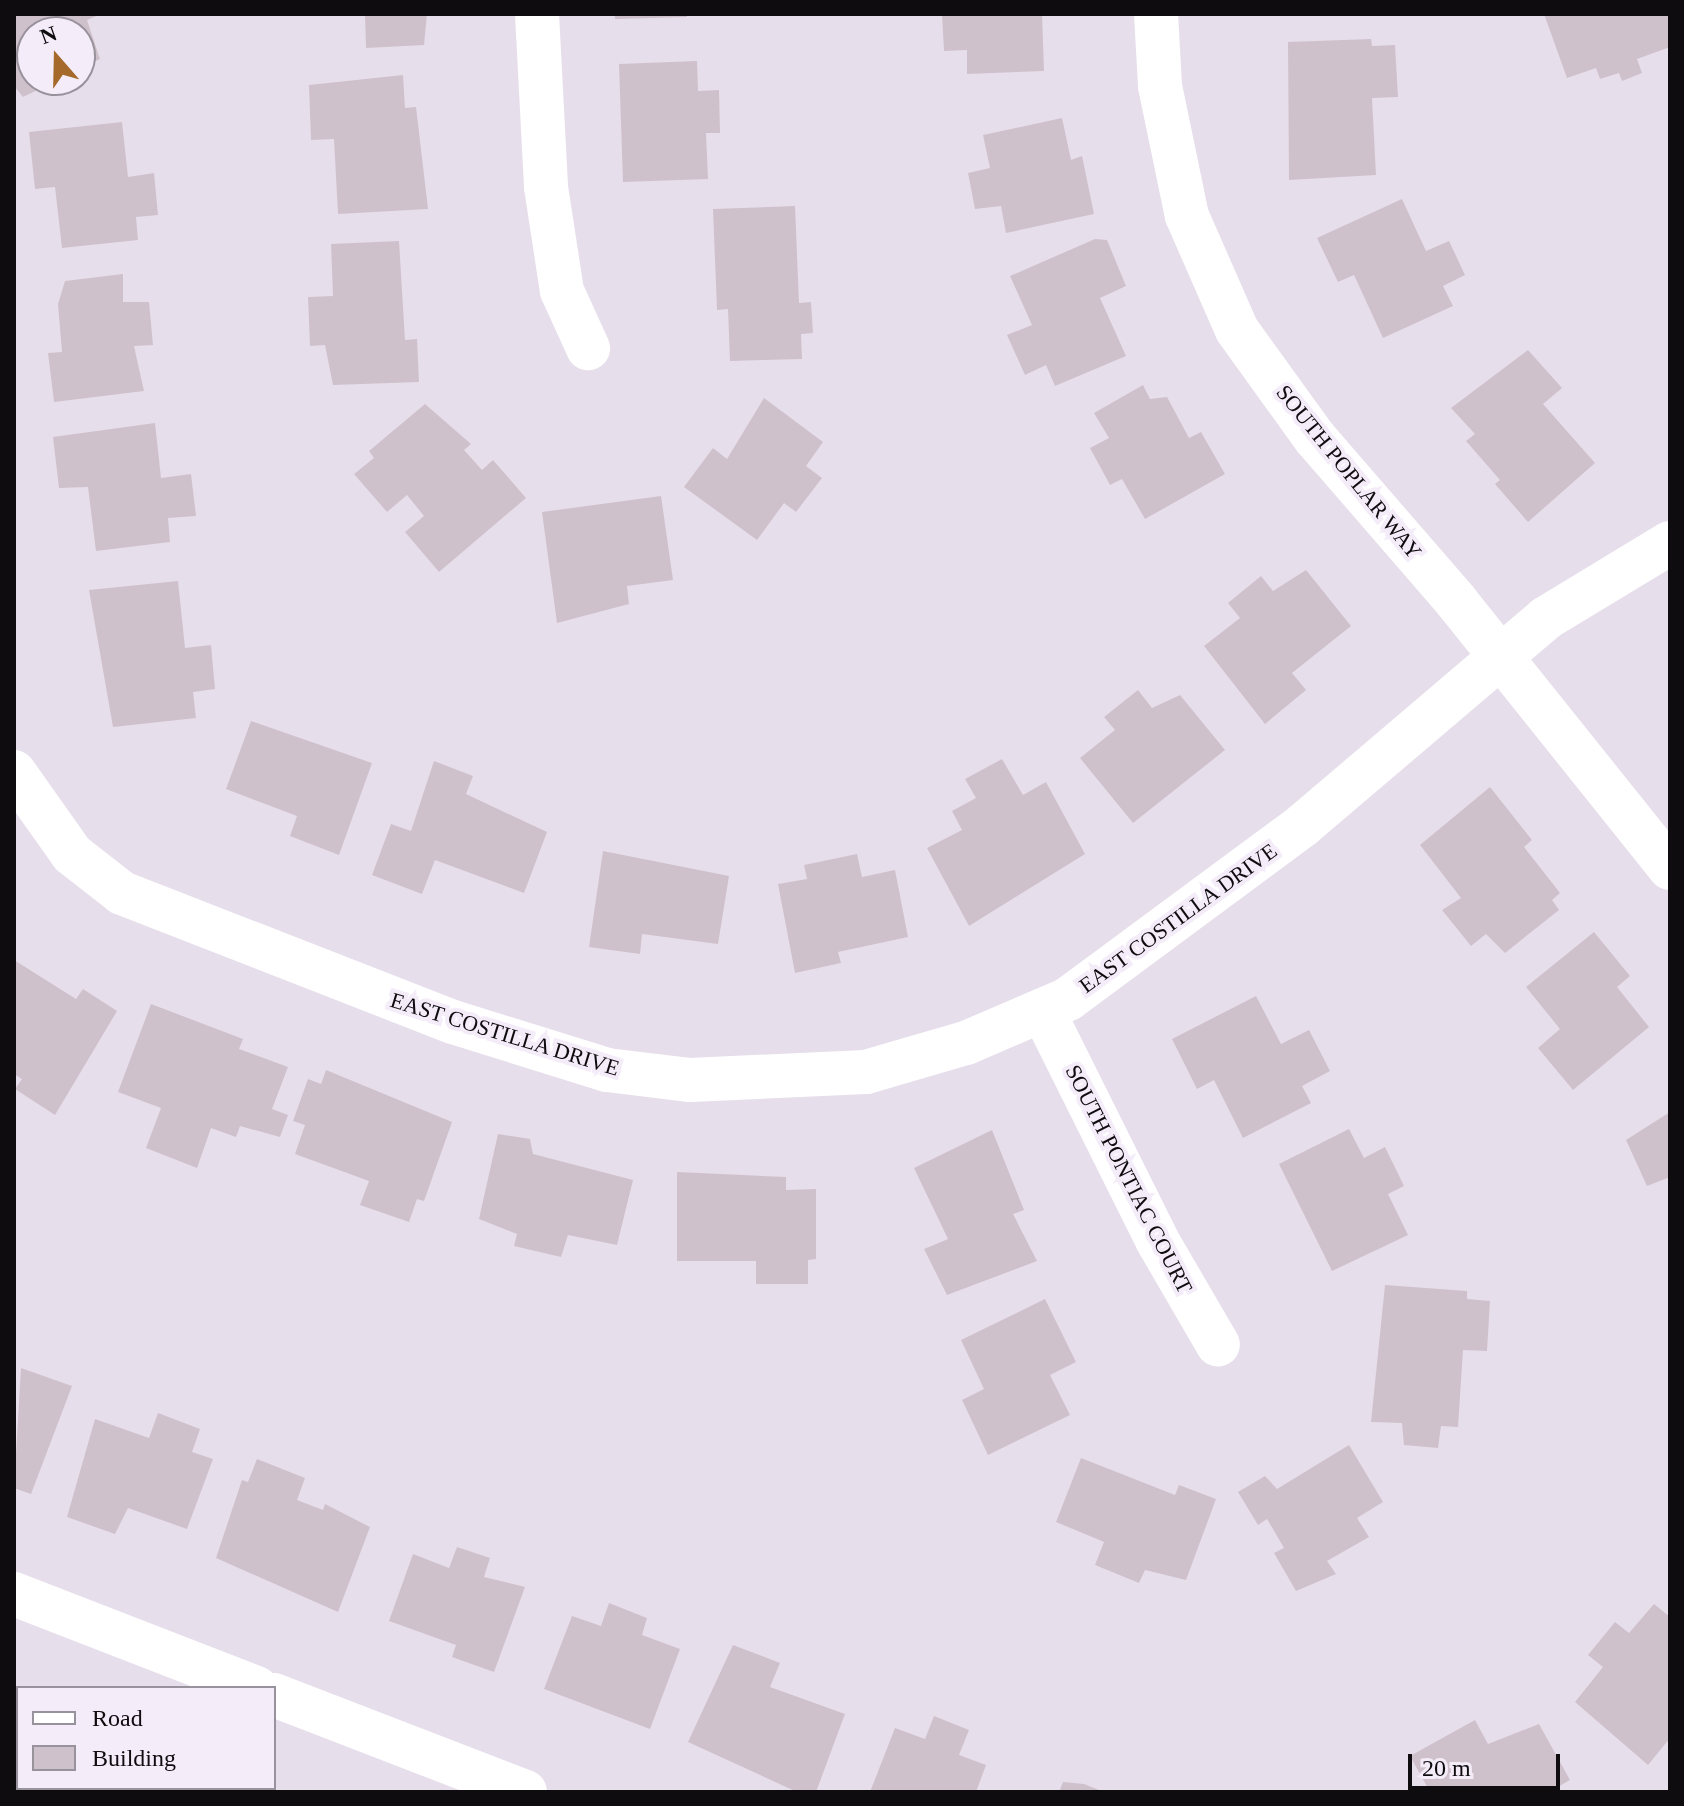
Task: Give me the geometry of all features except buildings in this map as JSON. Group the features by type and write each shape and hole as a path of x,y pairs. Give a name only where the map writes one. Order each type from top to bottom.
{"street":[{"path":"537,14 546,187 562,291 588,348"},
{"name":"SOUTH POPLAR WAY","path":"1156,14 1160,86 1187,216 1237,330 1315,438 1502,658 1670,868"},
{"name":"EAST COSTILLA DRIVE","path":"14,772 72,854 122,893 453,1022 607,1070 738,1083 866,1072 966,1043 1043,1011 1173,928 1589,587 1670,543"},
{"name":"SOUTH PONTIAC COURT","path":"1043,1011 1157,1240 1218,1345"},
{"path":"14,1594 251,1686"},
{"path":"276,1696 525,1792"}]}
